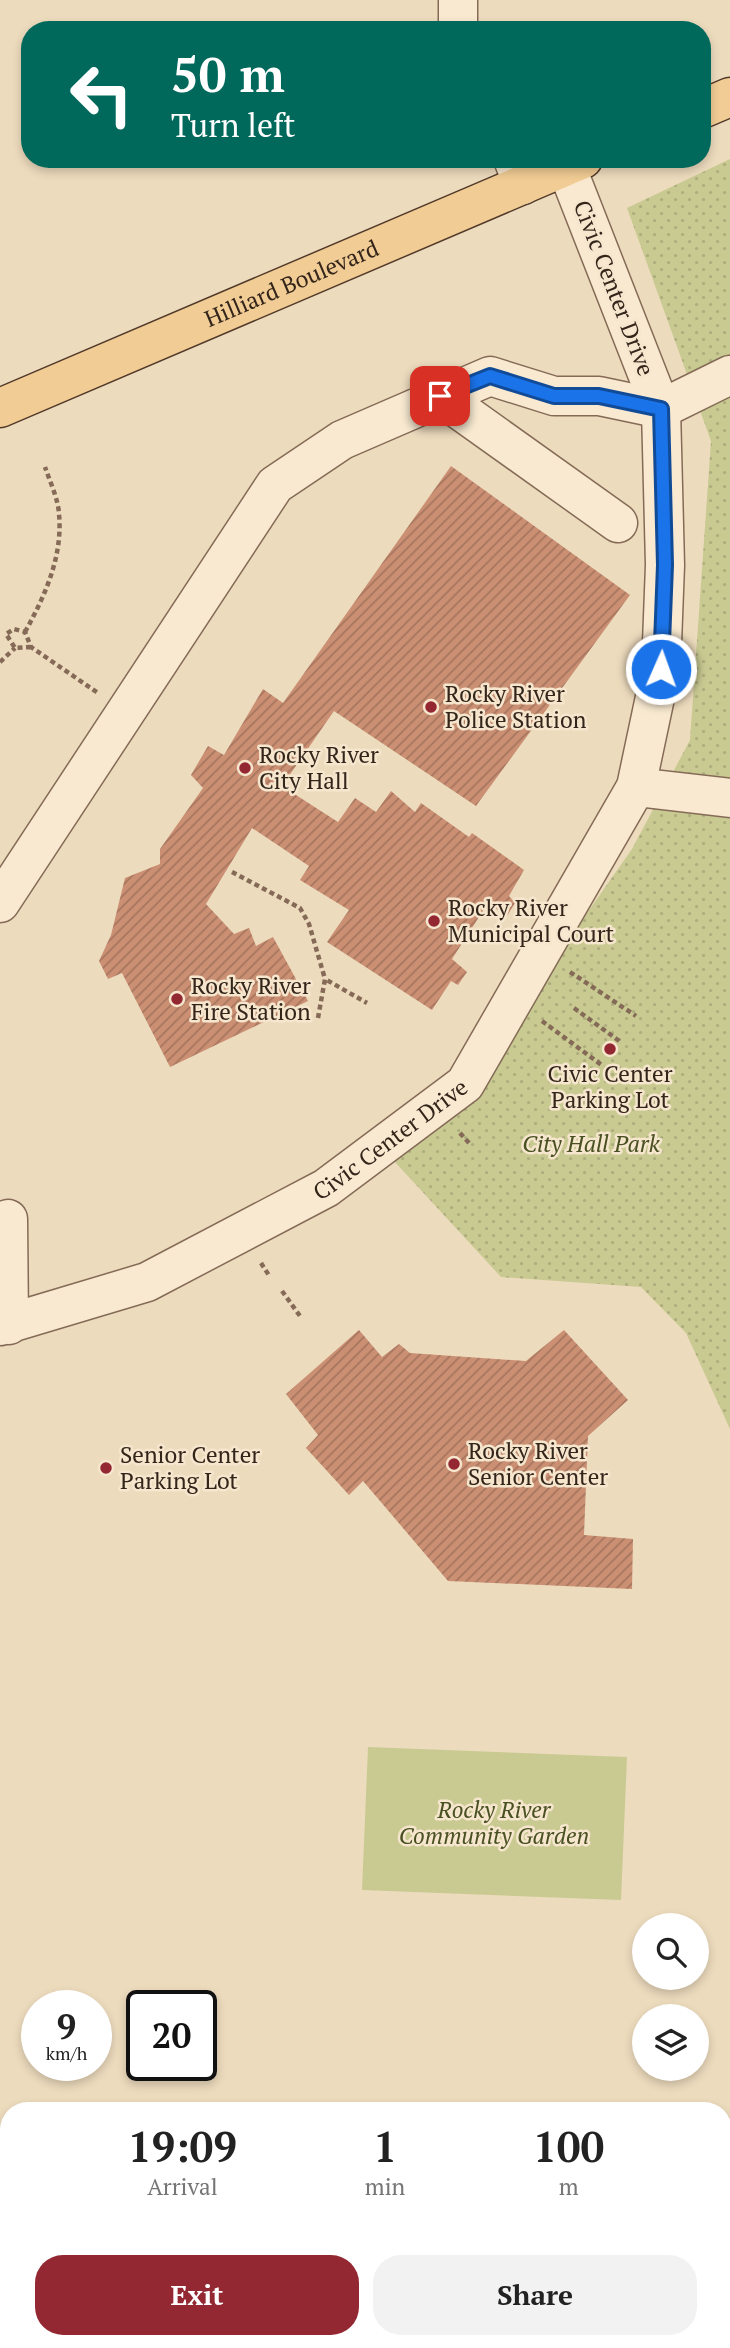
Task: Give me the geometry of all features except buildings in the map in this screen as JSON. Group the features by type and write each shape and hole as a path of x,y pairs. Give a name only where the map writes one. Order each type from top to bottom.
{"main road":[{"path":"711,104 730,97"},
{"name":"Hilliard Boulevard","path":"0,408 518,172 543,168"}],"street":[{"path":"458,0 458,21"},
{"name":"Civic Center Drive","path":"4,1326 147,1282 326,1188 466,1084 636,787 661,669 665,565 661,409 577,168"},
{"path":"0,903 275,485 342,440 490,376 554,396 599,396 661,409 730,375"},
{"path":"440,396 618,523"},
{"path":"636,787 730,798"},
{"path":"4,1326 8,1219"}],"path":[{"path":"25,632 42,602 57,555 59,513 45,467"},
{"path":"15,648 6,634 14,629 25,632 32,647 98,694"},
{"path":"0,662 15,648 32,647"},
{"path":"232,872 300,908 309,924 325,979 318,1018"},
{"path":"325,979 367,1003"},
{"path":"589,986 636,1016"},
{"path":"573,1008 622,1043"},
{"path":"557,1032 603,1066"},
{"path":"282,1291 300,1316"}],"green space":[{"name":"City Hall Park","path":"730,159 730,1429 686,1333 641,1287 501,1277 394,1161 452,1102 599,896 632,849 690,740 711,441 627,208"},
{"name":"Rocky River Community Garden","path":"368,1747 627,1757 621,1900 362,1890"}],"place":[{"name":"Rocky River Police Station","path":"431,707"},
{"name":"Rocky River City Hall","path":"245,768"},
{"name":"Rocky River Municipal Court","path":"434,921"},
{"name":"Rocky River Fire Station","path":"177,999"},
{"name":"Civic Center Parking Lot","path":"610,1049"},
{"name":"Rocky River Senior Center","path":"454,1464"},
{"name":"Senior Center Parking Lot","path":"106,1468"}],"route":[{"path":"440,396 490,376 554,396 599,396 661,409 665,565 661,669"}]}
